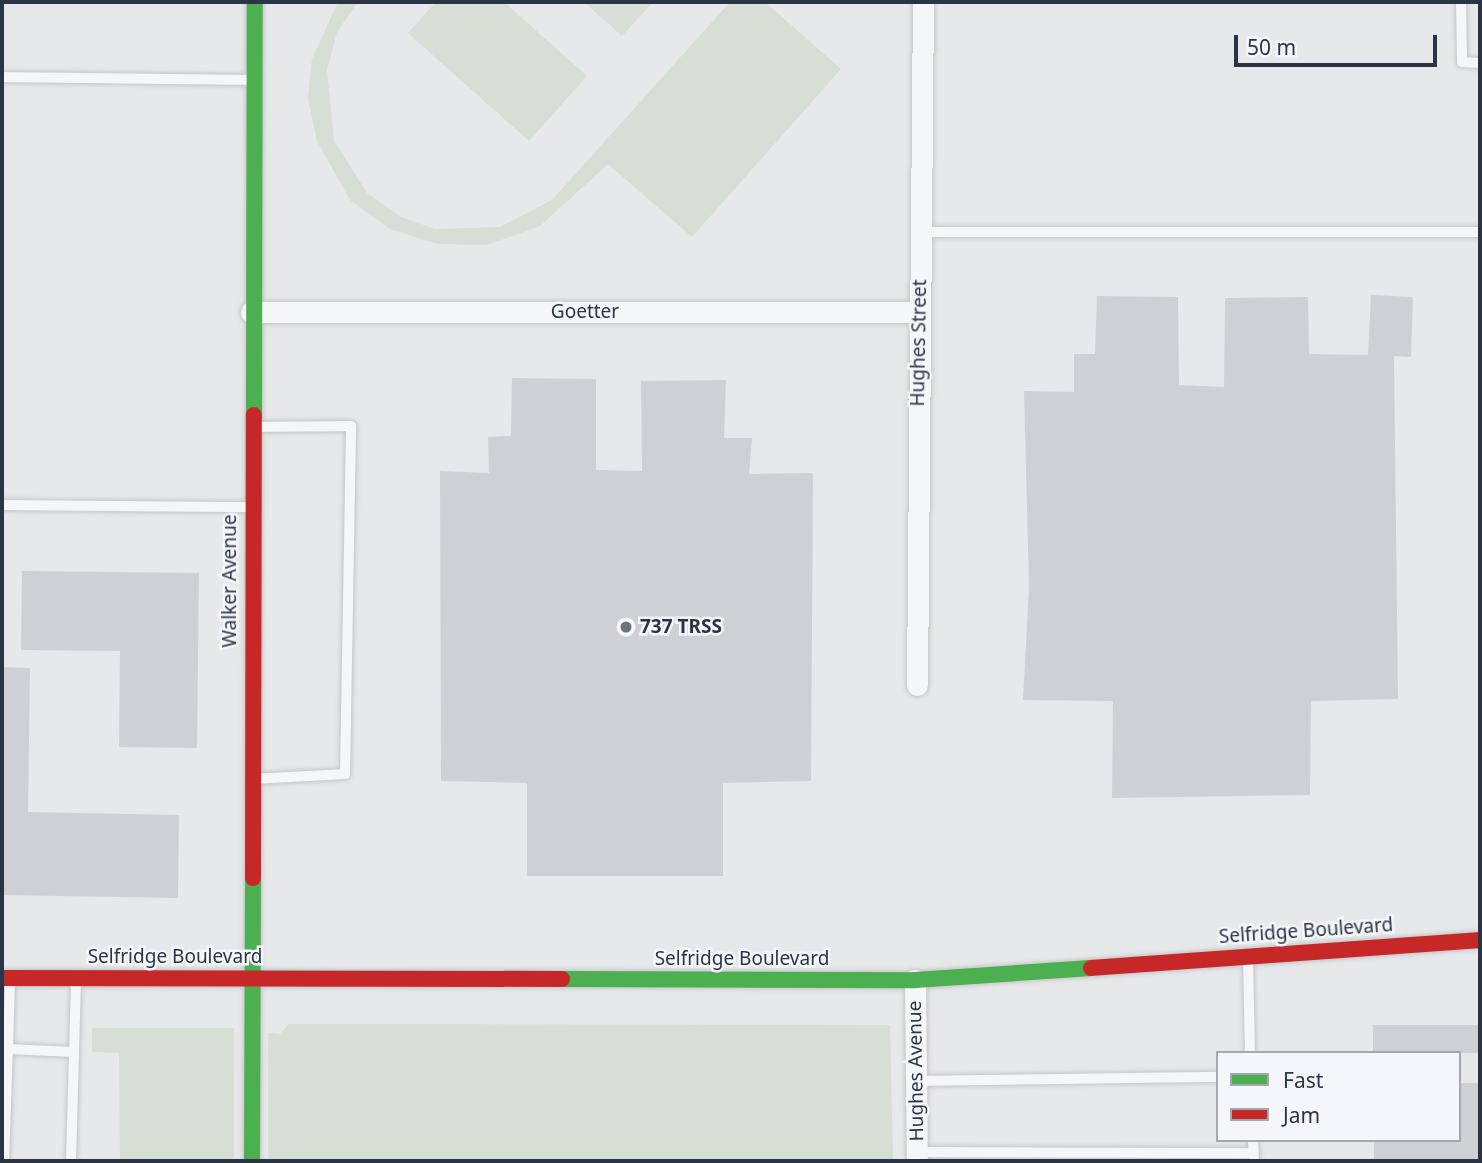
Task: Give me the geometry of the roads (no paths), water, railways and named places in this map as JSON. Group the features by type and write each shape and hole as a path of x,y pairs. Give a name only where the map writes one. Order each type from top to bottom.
{"street":[{"name":"Walker Avenue","path":"252,1161 251,312 255,2"},
{"name":"Hughes Street","path":"918,685 918,312 923,232 923,2"},
{"name":"Goetter","path":"251,312 918,312"},
{"name":"Selfridge Boulevard","path":"6,978 915,980 1480,940"},
{"name":"Hughes Avenue","path":"915,980 917,1156"}],"lane":[{"path":"1461,2 1462,62 1480,63"},
{"path":"2,77 255,80"},
{"path":"923,232 1480,232"},
{"path":"251,427 351,426 345,774 251,779"},
{"path":"2,505 251,507"},
{"path":"1248,956 1250,1051"},
{"path":"4,1161 8,1049 6,978"},
{"path":"71,1161 76,978"},
{"path":"8,1049 74,1052"},
{"path":"917,1082 1216,1077"},
{"path":"917,1156 1254,1157"}],"place":[{"name":"737 TRSS","path":"626,627"}]}
